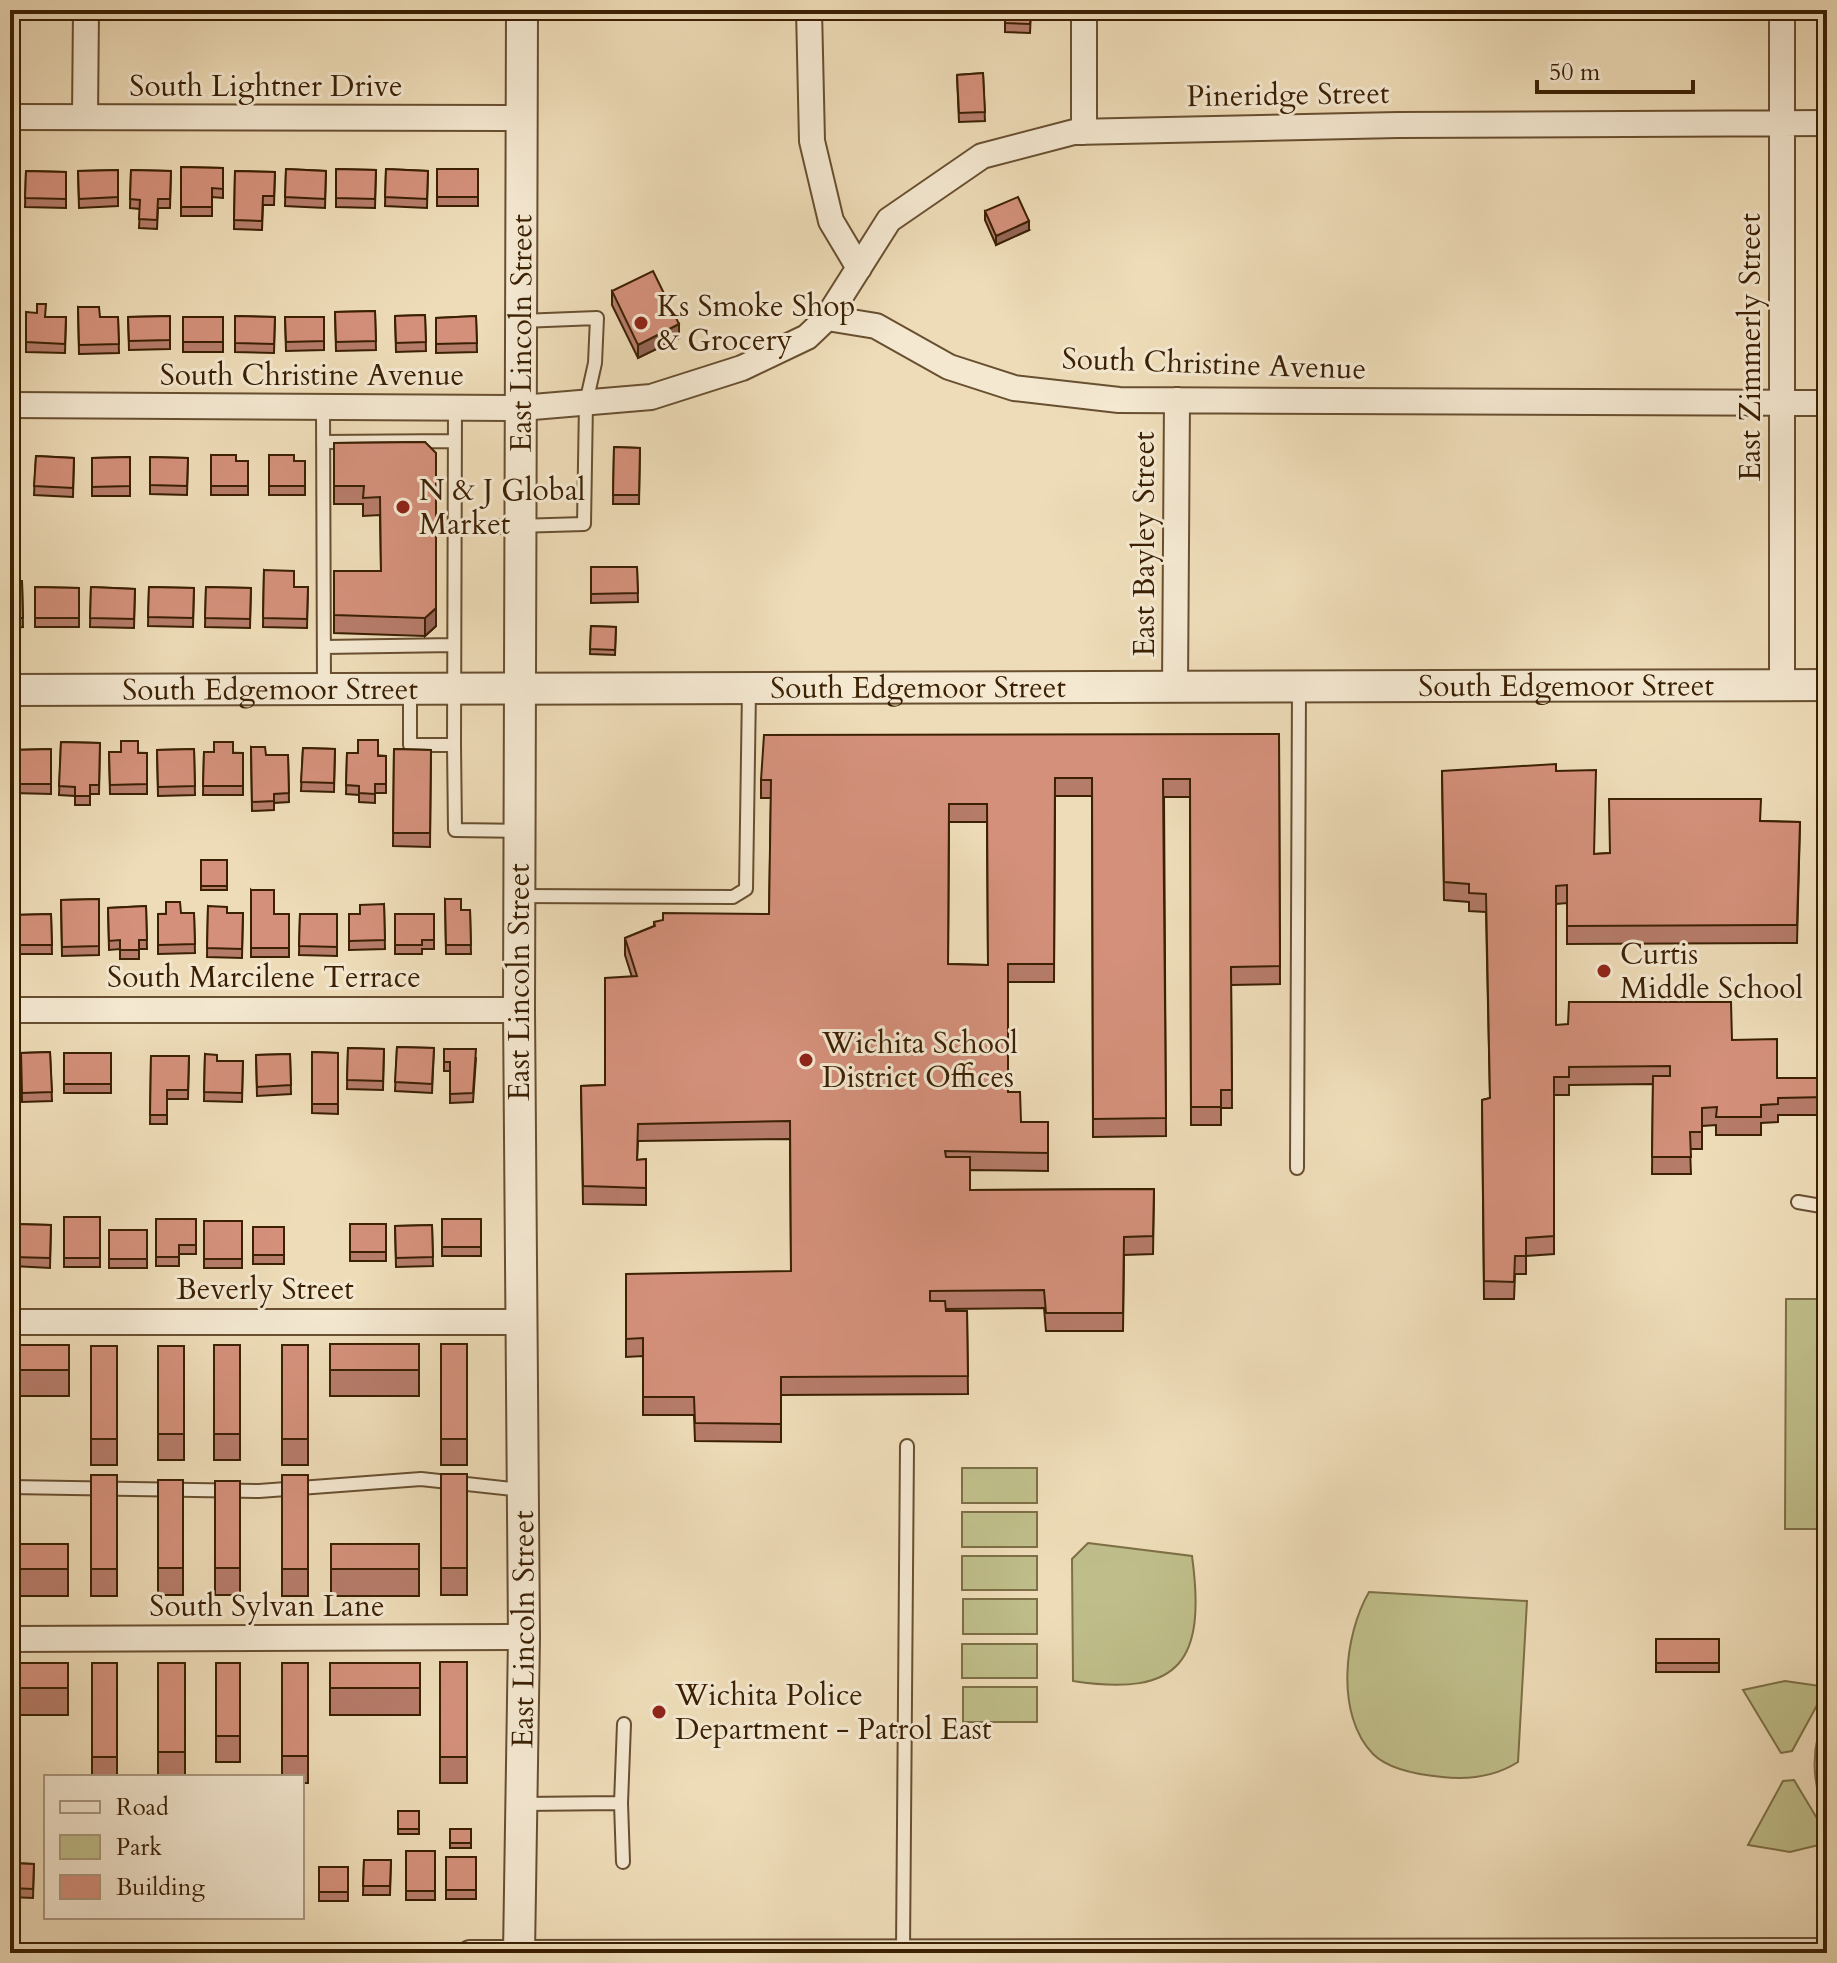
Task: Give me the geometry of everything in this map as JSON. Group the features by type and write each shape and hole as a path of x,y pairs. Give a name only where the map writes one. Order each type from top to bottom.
{"street":[{"path":"85,117 86,10"},
{"name":"East Lincoln Street","path":"519,1952 524,1637 519,1010 522,10"},
{"path":"809,10 812,141 831,221 859,268"},
{"path":"1084,10 1084,132"},
{"name":"East Zimmerly Street","path":"1782,10 1782,685"},
{"name":"South Lightner Drive","path":"10,117 522,118"},
{"name":"Pineridge Street","path":"827,318 889,220 982,156 1084,132 1414,125 1827,123"},
{"name":"South Christine Avenue","path":"10,405 521,408 651,397 698,385 785,348 807,337 827,318 876,326 949,367 1014,388 1119,400 1827,403"},
{"name":"East Bayley Street","path":"1175,688 1177,400"},
{"name":"South Edgemoor Street","path":"10,690 1827,685"},
{"name":"South Marcilene Terrace","path":"10,1010 519,1010"},
{"name":"Beverly Street","path":"10,1322 520,1322"},
{"name":"South Sylvan Lane","path":"10,1639 524,1637"},
{"path":"470,1953 1827,1951"}],"lane":[{"path":"454,528 584,524 586,403 595,363 597,318 521,321"},
{"path":"323,407 324,690"},
{"path":"455,408 455,830 519,831"},
{"path":"323,442 455,441"},
{"path":"324,647 454,645"},
{"path":"1297,1168 1299,688"},
{"path":"519,896 733,897 746,889 749,689"},
{"path":"410,690 410,745 454,745"},
{"path":"1798,1202 1827,1207"},
{"path":"903,1951 907,1446"},
{"path":"10,1487 259,1491 421,1479 522,1490"},
{"path":"623,1862 621,1803 624,1724"},
{"path":"521,1804 621,1803"}],"green space":[{"path":"1786,1299 1827,1299 1827,1529 1785,1529"},
{"path":"962,1468 1037,1468 1037,1503 962,1503"},
{"path":"962,1512 1037,1512 1037,1547 962,1547"},
{"path":"1088,1543 1192,1556 1195,1621 1189,1645 1179,1664 1162,1676 1140,1683 1110,1685 1073,1681 1072,1559"},
{"path":"962,1556 1037,1556 1037,1590 962,1590"},
{"path":"1369,1592 1527,1601 1518,1762 1491,1774 1452,1778 1406,1771 1373,1754 1361,1738 1353,1718 1347,1674 1354,1630"},
{"path":"963,1599 1037,1599 1037,1634 963,1634"},
{"path":"962,1644 1037,1644 1037,1678 962,1678"},
{"path":"1785,1681 1827,1687 1792,1751 1781,1753 1743,1690"},
{"path":"963,1687 1037,1687 1037,1722 963,1722"},
{"path":"1827,1709 1827,1823 1818,1794 1815,1752"},
{"path":"1794,1780 1827,1835 1827,1843 1790,1852 1748,1845 1783,1781"}],"building":[{"path":"1005,10 1031,10 1030,24 1005,23"},
{"path":"983,73 985,112 959,113 957,75"},
{"path":"181,167 223,168 223,189 212,188 212,207 181,207"},
{"path":"286,169 326,171 325,199 285,197"},
{"path":"336,169 376,170 375,199 336,198"},
{"path":"386,169 428,171 427,199 385,197"},
{"path":"437,169 478,169 478,197 437,197"},
{"path":"118,170 118,197 79,199 78,171"},
{"path":"131,170 171,171 170,199 158,199 157,220 139,219 140,200 130,199"},
{"path":"10,171 14,171 14,199 10,199"},
{"path":"26,171 66,172 66,199 25,198"},
{"path":"235,171 275,172 274,196 263,196 262,221 234,220"},
{"path":"1018,197 1029,221 996,236 985,211"},
{"path":"653,271 679,324 638,345 612,291"},
{"path":"37,304 46,304 45,317 66,317 65,344 26,342 26,312 37,313"},
{"path":"78,307 99,307 100,317 118,317 119,344 79,345"},
{"path":"375,311 376,341 336,342 335,312"},
{"path":"425,315 426,342 396,343 395,316"},
{"path":"12,316 13,343 10,343"},
{"path":"170,316 170,340 129,341 128,317"},
{"path":"235,316 275,317 274,344 235,343"},
{"path":"476,316 477,343 436,344 436,318"},
{"path":"183,317 223,317 223,342 183,342"},
{"path":"285,317 324,317 324,341 286,342"},
{"path":"425,442 436,453 436,608 425,618 334,615 334,571 381,571 380,497 363,498 364,486 334,486 334,443"},
{"path":"614,447 640,448 639,495 613,495"},
{"path":"211,455 236,455 236,461 248,461 248,486 211,486"},
{"path":"269,455 294,455 294,461 305,461 305,486 269,486"},
{"path":"36,456 74,458 73,488 34,486"},
{"path":"130,457 130,486 92,487 92,458"},
{"path":"150,457 188,458 187,486 150,485"},
{"path":"10,458 17,458 15,488 10,487"},
{"path":"591,567 637,567 638,593 591,594"},
{"path":"264,570 294,571 294,587 308,587 307,619 263,618"},
{"path":"22,581 23,618 10,618 10,582"},
{"path":"35,587 79,588 79,618 35,618"},
{"path":"91,587 135,589 134,619 90,618"},
{"path":"149,587 194,588 193,618 148,617"},
{"path":"206,587 251,588 250,619 205,618"},
{"path":"591,626 616,627 615,650 590,649"},
{"name":"Wichita School District Offices","path":"1279,734 1280,966 1231,967 1232,1090 1221,1090 1221,1107 1191,1107 1190,779 1163,779 1166,1118 1093,1119 1092,778 1055,778 1054,964 1008,964 1008,1092 1020,1092 1021,1122 1048,1122 1048,1153 945,1151 946,1157 970,1157 970,1190 1154,1189 1153,1236 1124,1237 1123,1313 1046,1313 1044,1290 930,1291 930,1301 945,1301 946,1311 967,1311 968,1376 781,1377 781,1424 695,1423 694,1397 643,1397 643,1338 626,1339 626,1274 791,1271 790,1121 638,1124 637,1160 646,1159 646,1188 583,1186 581,1086 605,1085 605,978 637,976 625,938 655,926 654,922 663,920 663,913 769,914 771,780 761,780 764,735","holes":["949,804 987,804 988,965 948,964"]},
{"name":"Curtis Middle School","path":"1822,736 1827,736 1827,1097 1778,1098 1778,1104 1761,1105 1761,1117 1716,1117 1717,1107 1702,1108 1702,1132 1690,1132 1691,1157 1652,1157 1653,1076 1670,1076 1670,1066 1569,1067 1569,1077 1554,1077 1554,1236 1526,1238 1526,1256 1515,1256 1514,1282 1484,1281 1482,1100 1490,1098 1486,894 1469,893 1469,884 1444,882 1442,771 1556,764 1556,771 1596,770 1594,854 1610,853 1609,799 1761,799 1760,821 1800,822 1797,925 1567,926 1567,885 1556,886 1556,1025 1568,1024 1569,1002 1731,1002 1732,1040 1777,1039 1777,1078 1822,1078"},
{"path":"358,740 378,740 378,756 386,756 386,784 375,784 375,794 359,793 359,786 346,785 347,753 358,753"},
{"path":"121,741 138,741 138,753 147,753 147,784 110,785 109,752 121,752"},
{"path":"61,742 100,743 99,785 90,785 90,796 75,796 75,787 59,786"},
{"path":"214,742 233,742 233,753 243,753 243,786 203,786 204,752 214,752"},
{"path":"251,747 265,747 266,755 288,755 289,793 274,794 274,801 252,802"},
{"path":"303,748 335,749 334,783 301,782"},
{"path":"51,749 51,784 13,784 13,750"},
{"path":"194,749 195,786 158,787 157,750"},
{"path":"394,749 431,750 430,833 393,833"},
{"path":"201,860 227,860 227,886 201,886"},
{"path":"251,890 274,890 274,914 289,914 289,948 251,948"},
{"path":"99,899 99,946 62,947 61,900"},
{"path":"445,899 461,899 461,910 470,910 471,945 446,945"},
{"path":"166,902 180,902 181,913 194,913 195,944 158,945 158,914 166,914"},
{"path":"384,904 385,940 349,941 349,914 360,914 360,905"},
{"path":"146,906 147,940 139,940 139,950 120,950 120,940 109,941 108,908"},
{"path":"208,906 227,907 227,913 243,913 242,949 207,948"},
{"path":"51,914 52,945 13,945 13,915"},
{"path":"300,914 337,914 337,947 299,946"},
{"path":"395,914 434,914 434,940 422,940 422,945 395,945"},
{"path":"397,1047 434,1048 432,1084 395,1082"},
{"path":"348,1048 384,1049 383,1081 347,1080"},
{"path":"444,1049 476,1049 473,1093 450,1094 450,1062 444,1062"},
{"path":"50,1052 52,1092 22,1093 21,1053"},
{"path":"312,1052 338,1053 338,1104 312,1104"},
{"path":"64,1053 111,1053 111,1084 64,1084"},
{"path":"205,1054 217,1055 217,1061 243,1061 242,1093 204,1092"},
{"path":"290,1054 291,1085 257,1087 256,1055"},
{"path":"151,1056 189,1056 188,1090 167,1090 167,1115 150,1115"},
{"path":"1827,1113 1827,1171 1825,1171"},
{"path":"64,1217 100,1217 100,1258 64,1258"},
{"path":"156,1219 196,1219 196,1245 179,1245 179,1257 156,1257"},
{"path":"442,1219 481,1219 481,1247 442,1247"},
{"path":"204,1221 242,1221 242,1259 204,1259"},
{"path":"15,1224 51,1225 50,1258 13,1257"},
{"path":"350,1224 386,1224 386,1252 350,1252"},
{"path":"432,1225 433,1257 396,1258 395,1226"},
{"path":"253,1227 284,1227 284,1255 253,1255"},
{"path":"109,1230 147,1230 147,1259 109,1259"},
{"path":"330,1344 419,1344 419,1370 330,1370"},
{"path":"441,1344 467,1344 467,1439 441,1439"},
{"path":"10,1345 69,1345 69,1370 10,1370"},
{"path":"214,1345 240,1345 240,1434 214,1434"},
{"path":"282,1345 308,1345 308,1439 282,1439"},
{"path":"91,1346 117,1346 117,1439 91,1439"},
{"path":"158,1346 184,1346 184,1434 158,1434"},
{"path":"441,1474 467,1474 467,1568 441,1568"},
{"path":"91,1475 117,1475 117,1569 91,1569"},
{"path":"282,1475 308,1475 308,1569 282,1569"},
{"path":"158,1480 183,1480 183,1568 158,1568"},
{"path":"215,1481 240,1481 240,1568 215,1568"},
{"path":"10,1544 68,1544 68,1569 10,1569"},
{"path":"331,1544 419,1544 419,1569 331,1569"},
{"path":"1656,1639 1719,1639 1719,1663 1656,1663"},
{"path":"440,1662 467,1662 467,1757 440,1757"},
{"path":"10,1663 68,1663 68,1688 10,1688"},
{"path":"92,1663 117,1663 117,1757 92,1757"},
{"path":"158,1663 185,1663 185,1752 158,1752"},
{"path":"216,1663 240,1663 240,1736 216,1736"},
{"path":"282,1663 308,1663 308,1756 282,1756"},
{"path":"330,1663 420,1663 420,1688 330,1688"},
{"path":"398,1811 419,1811 419,1829 398,1829"},
{"path":"450,1829 471,1829 471,1843 450,1843"},
{"path":"406,1851 435,1851 435,1891 406,1891"},
{"path":"446,1857 476,1857 476,1890 446,1890"},
{"path":"364,1860 391,1860 390,1886 363,1886"},
{"path":"10,1863 34,1864 33,1889 10,1888"},
{"path":"319,1867 348,1867 348,1892 319,1892"}],"place":[{"name":"Ks Smoke Shop & Grocery","path":"641,323"},
{"name":"N & J Global Market","path":"403,507"},
{"name":"Curtis Middle School","path":"1604,971"},
{"name":"Wichita School District Offices","path":"806,1060"},
{"name":"Wichita Police Department - Patrol East","path":"659,1712"}]}
